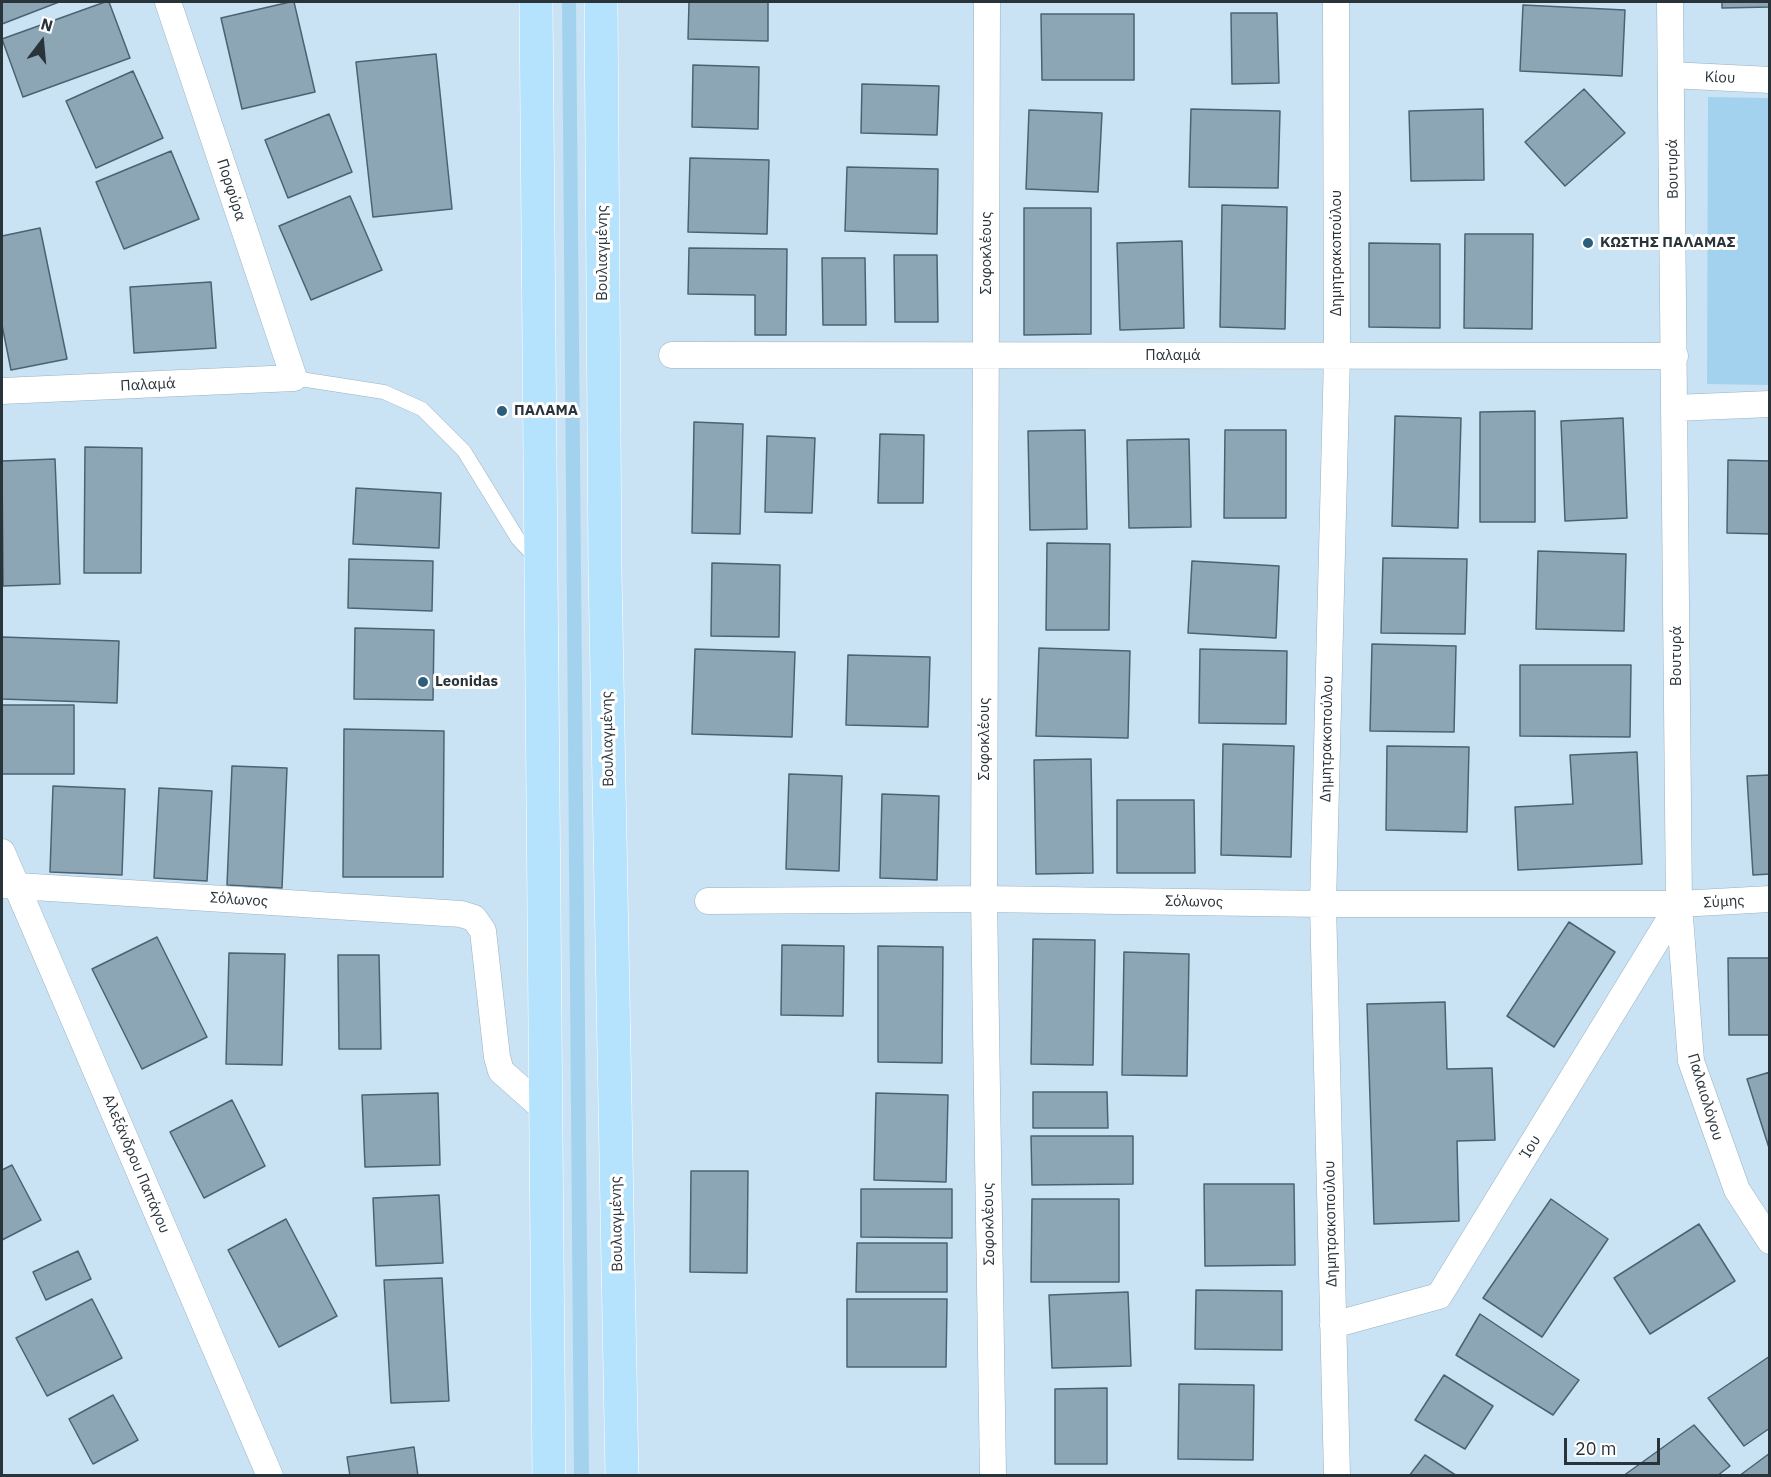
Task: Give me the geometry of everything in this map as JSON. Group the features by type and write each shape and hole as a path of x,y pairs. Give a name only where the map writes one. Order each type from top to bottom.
{"main road":[{"path":"536,2 549,1476"},
{"name":"Βουλιαγμένης","path":"601,2 606,594 622,1476"}],"street":[{"name":"Πορφύρα","path":"168,2 294,378"},
{"name":"Σοφοκλέους","path":"987,2 984,899 993,1476"},
{"name":"Δημητρακοπούλου","path":"1336,2 1337,356 1323,904 1337,1476"},
{"name":"Βουτυρά","path":"1670,2 1676,408 1679,904"},
{"name":"Κίου","path":"1671,75 1770,80"},
{"name":"Παλαμά","path":"672,355 1675,356"},
{"name":"Παλαμά","path":"2,391 294,378"},
{"path":"1676,408 1770,404"},
{"name":"Αλεξάνδρου Παπάγου","path":"2,852 9,885 270,1476"},
{"name":"Σόλωνος","path":"9,885 461,914 474,918 483,931 497,1057 501,1071 545,1110"},
{"name":"Σόλωνος","path":"708,902 984,899 1323,904 1679,904"},
{"name":"Σύμης","path":"1679,904 1770,899"},
{"name":"Παλαιολόγου","path":"1679,904 1691,1061 1737,1190 1770,1241"},
{"name":"Ίου","path":"1333,1325 1439,1296 1679,904"}],"lane":[{"path":"294,378 384,392 422,409 464,451 518,539 541,564"}],"shaded area":[{"path":"562,2 576,2 589,1476 574,1475"},
{"path":"1708,97 1769,98 1769,385 1707,384"}],"building":[{"path":"2,2 59,2 2,24"},
{"path":"109,2 130,58 23,97 2,39"},
{"path":"294,2 315,92 242,109 221,18"},
{"path":"689,2 768,2 768,41 688,39"},
{"path":"1722,2 1770,2 1770,7 1722,8"},
{"path":"1523,5 1625,10 1622,76 1520,71"},
{"path":"1231,13 1277,13 1279,83 1232,84"},
{"path":"1041,14 1134,14 1134,80 1042,80"},
{"path":"436,54 452,209 373,217 356,62"},
{"path":"693,65 759,67 758,129 692,127"},
{"path":"133,71 163,138 96,168 66,101"},
{"path":"862,84 939,86 937,135 861,133"},
{"path":"1584,89 1625,133 1565,186 1525,142"},
{"path":"1191,109 1280,111 1278,188 1189,187"},
{"path":"1483,109 1484,180 1411,181 1409,111"},
{"path":"1029,110 1102,113 1098,192 1026,189"},
{"path":"329,114 352,172 288,198 265,140"},
{"path":"171,151 199,219 124,249 96,182"},
{"path":"690,158 769,160 767,234 688,232"},
{"path":"847,167 938,169 937,234 845,231"},
{"path":"350,196 382,270 311,300 279,226"},
{"path":"1222,205 1287,207 1285,329 1220,327"},
{"path":"1024,208 1091,208 1091,334 1024,335"},
{"path":"40,228 67,359 11,370 2,325 2,236"},
{"path":"1465,234 1533,234 1532,329 1464,328"},
{"path":"1182,241 1184,328 1120,330 1117,243"},
{"path":"1369,243 1440,244 1440,328 1369,327"},
{"path":"689,248 787,249 786,335 755,335 755,295 688,294"},
{"path":"894,255 937,255 938,322 895,322"},
{"path":"822,258 865,258 866,325 823,325"},
{"path":"211,282 216,348 134,353 130,287"},
{"path":"1535,411 1535,522 1480,522 1480,412"},
{"path":"1395,416 1461,418 1458,528 1392,526"},
{"path":"1623,418 1627,518 1565,521 1561,421"},
{"path":"694,422 743,424 740,534 692,533"},
{"path":"1085,430 1087,529 1030,530 1028,431"},
{"path":"1225,430 1286,430 1286,518 1224,518"},
{"path":"880,434 924,435 923,503 878,503"},
{"path":"767,436 815,438 812,513 765,512"},
{"path":"1189,439 1191,527 1129,528 1127,440"},
{"path":"85,447 142,448 141,573 84,573"},
{"path":"55,459 60,584 3,586 2,461"},
{"path":"1728,460 1770,461 1770,534 1727,533"},
{"path":"356,488 441,493 439,548 353,544"},
{"path":"1047,543 1110,544 1109,630 1046,630"},
{"path":"1538,551 1626,554 1624,631 1536,629"},
{"path":"1383,558 1467,559 1465,634 1381,633"},
{"path":"349,559 433,561 432,611 348,608"},
{"path":"1192,561 1279,566 1276,638 1188,633"},
{"path":"712,563 780,565 779,637 711,636"},
{"path":"355,628 434,630 433,700 354,699"},
{"path":"2,637 119,641 117,703 2,699"},
{"path":"1372,644 1456,646 1454,732 1370,731"},
{"path":"1039,648 1130,651 1128,738 1036,736"},
{"path":"695,649 795,652 792,737 692,734"},
{"path":"1200,649 1287,651 1286,724 1199,723"},
{"path":"848,655 930,657 928,727 846,725"},
{"path":"1520,665 1631,665 1630,737 1520,736"},
{"path":"2,705 74,705 74,774 2,774"},
{"path":"344,729 444,731 443,877 343,877"},
{"path":"1223,744 1294,746 1291,857 1221,855"},
{"path":"1387,746 1469,747 1467,832 1386,830"},
{"path":"1637,752 1642,864 1518,870 1515,807 1573,804 1570,755"},
{"path":"1091,759 1093,873 1036,874 1034,760"},
{"path":"232,766 287,768 282,888 227,885"},
{"path":"789,774 842,776 839,871 786,869"},
{"path":"1770,775 1770,874 1753,875 1747,776"},
{"path":"53,786 125,789 122,875 50,872"},
{"path":"159,788 212,791 207,881 154,878"},
{"path":"882,794 939,796 937,880 880,878"},
{"path":"1117,800 1194,800 1195,873 1117,873"},
{"path":"1569,922 1615,952 1554,1047 1507,1016"},
{"path":"157,937 207,1037 142,1069 92,969"},
{"path":"1033,939 1095,940 1093,1065 1031,1064"},
{"path":"782,945 844,946 843,1016 781,1015"},
{"path":"878,946 943,947 942,1063 878,1062"},
{"path":"1124,952 1189,954 1187,1076 1122,1075"},
{"path":"229,953 285,954 282,1065 226,1064"},
{"path":"338,955 379,955 381,1049 339,1049"},
{"path":"1728,958 1770,958 1770,1035 1729,1035"},
{"path":"1445,1002 1447,1069 1492,1068 1495,1140 1457,1141 1459,1221 1374,1224 1367,1004"},
{"path":"1770,1072 1770,1151 1747,1079"},
{"path":"1033,1092 1107,1092 1108,1128 1033,1128"},
{"path":"438,1093 440,1165 365,1167 362,1095"},
{"path":"876,1093 948,1095 946,1182 874,1180"},
{"path":"232,1100 265,1166 204,1198 170,1132"},
{"path":"1031,1136 1133,1136 1133,1184 1032,1185"},
{"path":"12,1165 41,1220 2,1240 2,1170"},
{"path":"691,1171 748,1171 747,1273 690,1272"},
{"path":"1204,1184 1294,1184 1295,1265 1205,1266"},
{"path":"861,1189 952,1189 952,1238 861,1237"},
{"path":"439,1195 443,1263 376,1266 373,1198"},
{"path":"1032,1199 1119,1199 1119,1282 1031,1282"},
{"path":"1551,1199 1608,1239 1542,1337 1483,1298"},
{"path":"286,1219 337,1316 279,1347 228,1250"},
{"path":"1699,1224 1735,1281 1650,1334 1614,1278"},
{"path":"857,1243 947,1243 947,1292 856,1292"},
{"path":"78,1251 91,1279 46,1300 33,1272"},
{"path":"442,1278 449,1401 391,1403 384,1280"},
{"path":"1196,1290 1282,1291 1282,1350 1195,1349"},
{"path":"1128,1292 1131,1366 1052,1368 1049,1295"},
{"path":"92,1299 122,1358 47,1396 16,1338"},
{"path":"847,1299 947,1299 946,1367 847,1367"},
{"path":"1480,1314 1579,1380 1553,1415 1456,1355"},
{"path":"1770,1356 1770,1428 1744,1446 1708,1398"},
{"path":"1444,1375 1493,1406 1465,1449 1415,1420"},
{"path":"1179,1384 1254,1385 1253,1460 1178,1459"},
{"path":"1107,1388 1107,1464 1055,1464 1055,1389"},
{"path":"113,1395 138,1440 93,1464 69,1419"},
{"path":"1694,1425 1730,1466 1717,1476 1623,1476"},
{"path":"414,1447 418,1476 350,1476 347,1457"},
{"path":"1770,1453 1770,1476 1739,1476"},
{"path":"1425,1455 1457,1476 1409,1476"}],"place":[{"name":"ΚΩΣΤΗΣ ΠΑΛΑΜΑΣ","path":"1588,243"},
{"name":"ΠΑΛΑΜΑ","path":"502,411"},
{"name":"Leonidas","path":"423,682"}]}
